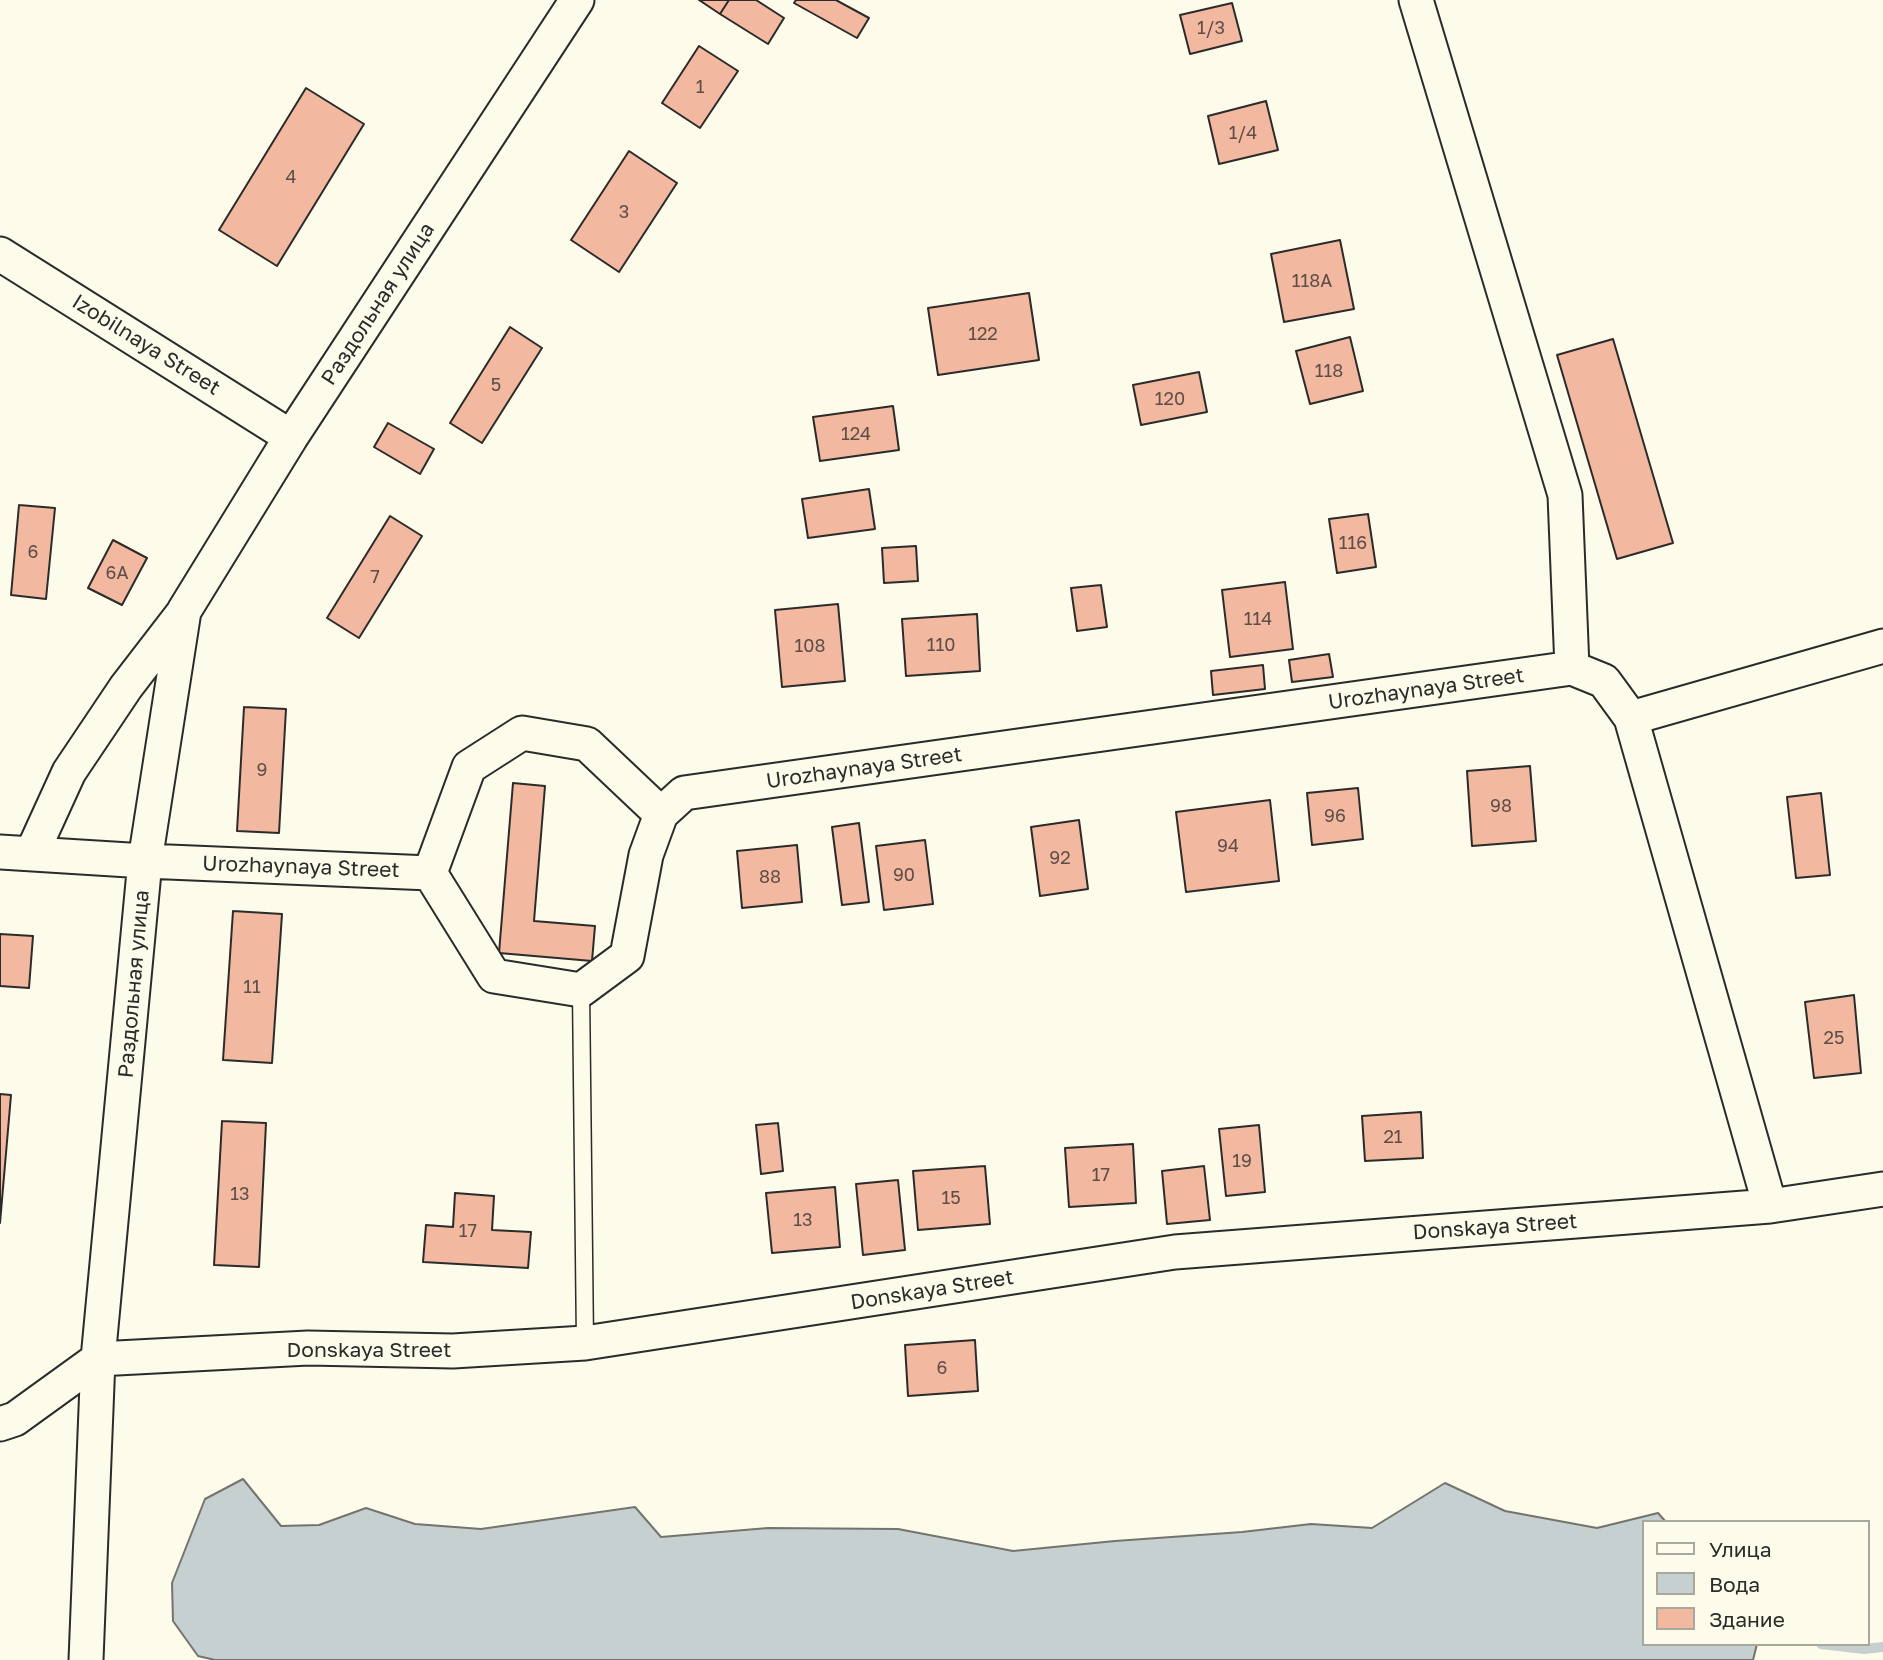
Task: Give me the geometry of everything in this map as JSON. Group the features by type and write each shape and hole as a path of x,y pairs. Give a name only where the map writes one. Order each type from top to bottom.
{"street":[{"name":"Раздольная улица","path":"16,852 126,687 184,611 291,437 577,0"},
{"path":"1416,0 1565,495 1572,668 1604,681 1631,718 1770,1206"},
{"name":"Izobilnaya Street","path":"0,254 291,437"},
{"name":"Раздольная улица","path":"86,1660 98,1359 145,861 184,611"},
{"path":"1631,718 1883,646"},
{"name":"Urozhaynaya Street","path":"661,814 684,793 1572,668"},
{"path":"430,873 470,768 522,733 587,744 661,814 646,855 627,956 581,990"},
{"name":"Urozhaynaya Street","path":"16,852 145,861 430,873 494,976 581,990"},
{"name":"Donskaya Street","path":"98,1359 308,1348 453,1351 585,1343 1175,1252 1770,1206 1883,1189"},
{"path":"5,1418 98,1359"}],"lane":[{"path":"581,990 585,1343"}],"water":[{"path":"243,1479 281,1526 319,1525 366,1508 415,1524 481,1529 635,1507 661,1537 768,1528 898,1529 1013,1551 1311,1524 1372,1528 1445,1483 1505,1511 1597,1528 1658,1513 1664,1520 1642,1520 1642,1646 1756,1646 1753,1660 215,1660 198,1656 173,1621 172,1583 205,1499"}],"building":[{"path":"699,0 729,0 720,14"},
{"path":"729,0 756,0 784,18 768,44 720,14"},
{"path":"796,0 836,0 869,18 857,38 794,3"},
{"path":"1232,3 1242,41 1190,54 1180,15"},
{"path":"699,46 738,71 700,128 662,103"},
{"path":"306,88 364,124 277,266 219,230"},
{"path":"1266,101 1278,150 1219,164 1208,116"},
{"path":"629,151 677,183 619,272 571,240"},
{"path":"1340,240 1354,309 1284,322 1271,254"},
{"path":"1029,293 1039,360 938,375 928,308"},
{"path":"510,327 542,348 482,443 450,423"},
{"path":"1350,337 1363,391 1310,404 1296,351"},
{"path":"1613,339 1673,543 1617,559 1557,355"},
{"path":"1199,372 1207,412 1141,425 1133,385"},
{"path":"893,406 899,450 820,461 813,417"},
{"path":"388,423 434,449 420,474 374,447"},
{"path":"869,489 875,529 808,538 802,499"},
{"path":"19,505 55,508 46,599 11,595"},
{"path":"1368,514 1376,567 1337,573 1329,519"},
{"path":"390,516 422,536 359,638 327,618"},
{"path":"113,540 147,558 122,605 88,588"},
{"path":"916,546 918,581 884,583 882,548"},
{"path":"1285,582 1293,649 1230,657 1222,590"},
{"path":"1101,585 1107,627 1077,631 1071,588"},
{"path":"838,604 845,681 782,687 775,610"},
{"path":"977,614 980,671 906,676 902,619"},
{"path":"1329,654 1333,677 1292,682 1289,660"},
{"path":"1263,665 1265,689 1213,695 1211,671"},
{"path":"244,707 286,709 279,833 237,831"},
{"path":"1530,766 1536,841 1472,846 1467,771"},
{"path":"513,783 545,786 534,921 595,926 592,961 499,953"},
{"path":"1358,788 1363,839 1312,845 1307,793"},
{"path":"1821,793 1830,875 1796,878 1787,797"},
{"path":"1270,800 1279,881 1186,892 1176,812"},
{"path":"1079,820 1088,889 1040,896 1031,827"},
{"path":"859,823 869,902 842,905 832,827"},
{"path":"925,840 933,904 884,910 876,846"},
{"path":"797,845 802,902 742,908 737,851"},
{"path":"233,911 282,914 272,1063 223,1060"},
{"path":"0,934 33,936 29,988 0,986"},
{"path":"1854,995 1861,1073 1814,1078 1805,1002"},
{"path":"0,1094 11,1095 0,1223"},
{"path":"1421,1112 1423,1158 1365,1161 1362,1116"},
{"path":"222,1121 266,1123 259,1267 214,1265"},
{"path":"778,1123 783,1171 761,1174 756,1125"},
{"path":"1259,1125 1265,1192 1226,1196 1219,1129"},
{"path":"1133,1144 1136,1203 1069,1207 1065,1148"},
{"path":"985,1166 990,1224 918,1230 913,1171"},
{"path":"1204,1166 1210,1220 1167,1224 1162,1171"},
{"path":"898,1180 905,1250 863,1255 856,1184"},
{"path":"835,1187 840,1247 772,1253 766,1193"},
{"path":"455,1193 494,1196 492,1230 531,1232 528,1268 423,1262 426,1225 453,1227"},
{"path":"975,1340 978,1391 908,1396 905,1345"}],"waterway":[{"path":"1838,1646 1864,1649 1883,1647"}]}
